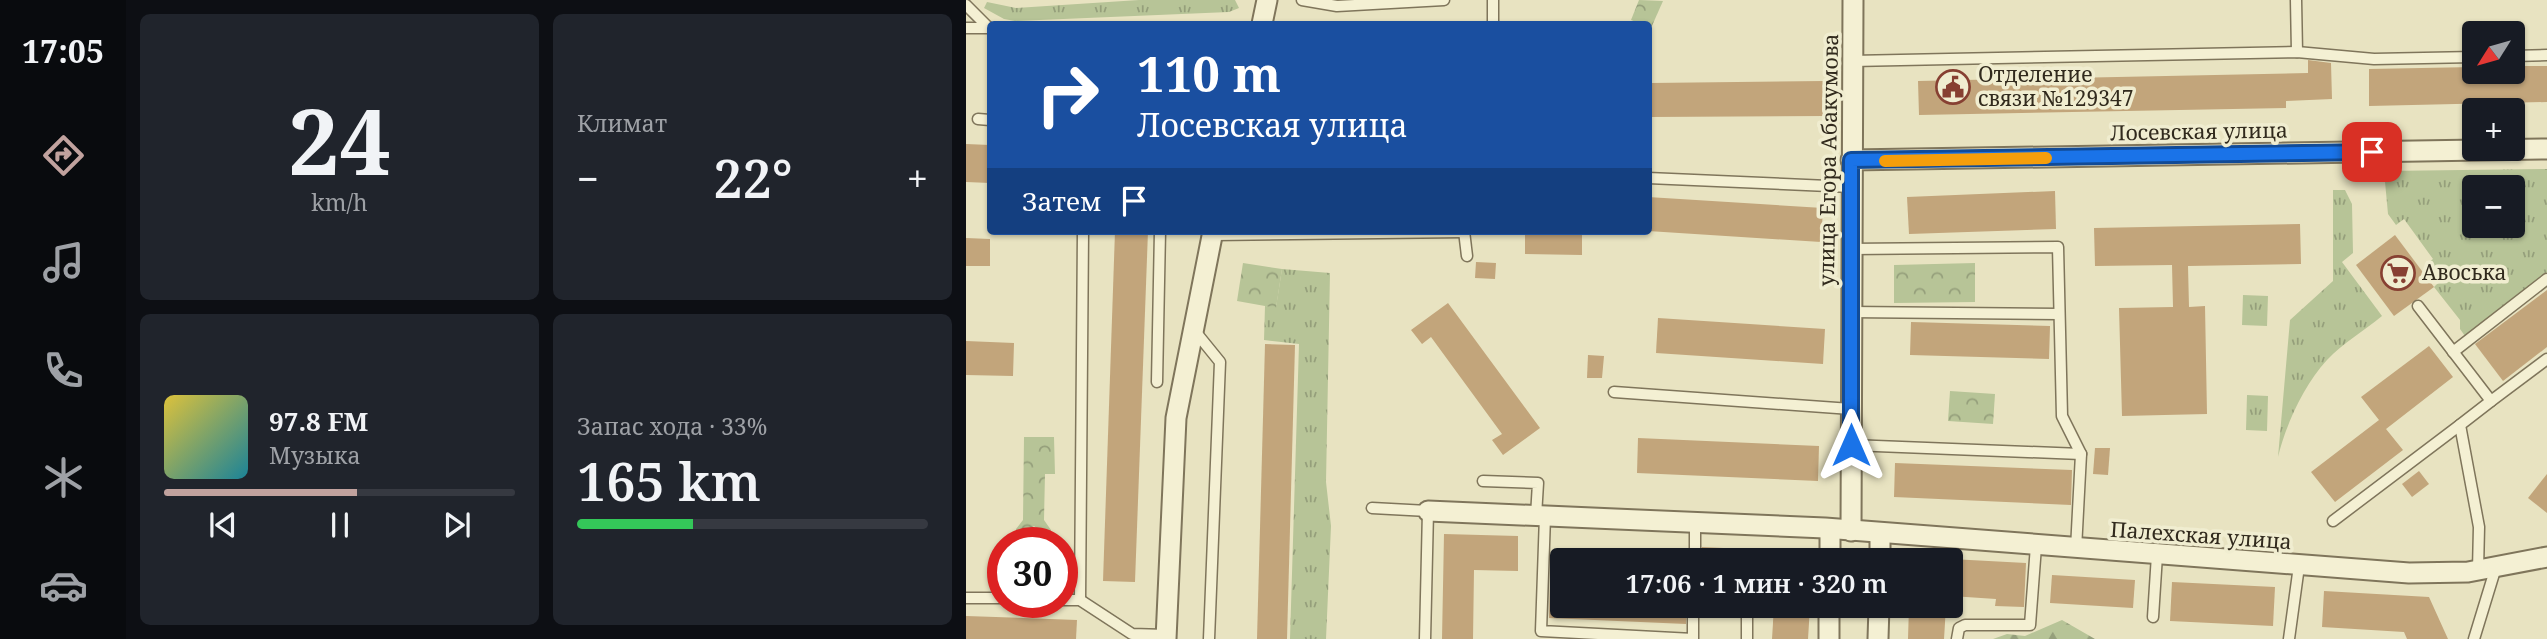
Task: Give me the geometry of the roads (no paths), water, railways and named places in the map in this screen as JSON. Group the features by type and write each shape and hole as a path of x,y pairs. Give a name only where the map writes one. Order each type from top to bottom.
{"street":[{"path":"1262,21 1266,0"},
{"name":"улица Егора Абакумова","path":"1851,531 1853,0"},
{"name":"Лосевская улица","path":"1851,160 2547,149"},
{"path":"1166,637 1176,418 1213,235"},
{"path":"1428,511 1830,529 1830,548"},
{"name":"Палехская улица","path":"1830,529 2409,573 2487,568 2547,557"},
{"path":"1880,534 1880,548"},
{"path":"1829,618 1829,639"},
{"path":"1878,639 1879,618"}],"lane":[{"path":"1302,0 1337,6 1444,0"},
{"path":"1493,0 1493,21"},
{"path":"2296,0 2297,52"},
{"path":"966,5 987,25"},
{"path":"966,28 987,28"},
{"path":"1852,61 2297,52 2374,59 2462,57"},
{"path":"2525,56 2547,55"},
{"path":"978,119 987,120"},
{"path":"1652,178 1851,187"},
{"path":"1083,235 1080,600 1129,636 1166,637"},
{"path":"1157,382 1160,235"},
{"path":"1464,235 1467,256"},
{"path":"1850,249 2058,247 2062,416 2081,454 2076,549"},
{"path":"2453,352 2547,279"},
{"path":"2418,306 2491,401"},
{"path":"1850,312 2059,314"},
{"path":"1194,330 1220,362 1209,639"},
{"path":"2333,521 2547,359"},
{"path":"1615,392 1851,409"},
{"path":"2460,425 2487,568 2474,639"},
{"path":"1851,445 2081,454"},
{"path":"1483,481 1538,483 1541,516 1541,631"},
{"path":"1372,508 1428,511 1425,639"},
{"path":"1695,522 1695,548"},
{"path":"1957,639 1957,632 1965,625 2030,625 2036,546"},
{"path":"2152,617 2157,555"},
{"path":"2289,639 2299,566"},
{"path":"966,598 987,598"},
{"path":"1530,639 1541,631 1693,639 1693,618"},
{"path":"1747,618 1747,639"}],"place":[{"name":"Отделение связи №129347","path":"1953,87"},
{"name":"Авоська","path":"2398,273"}]}
